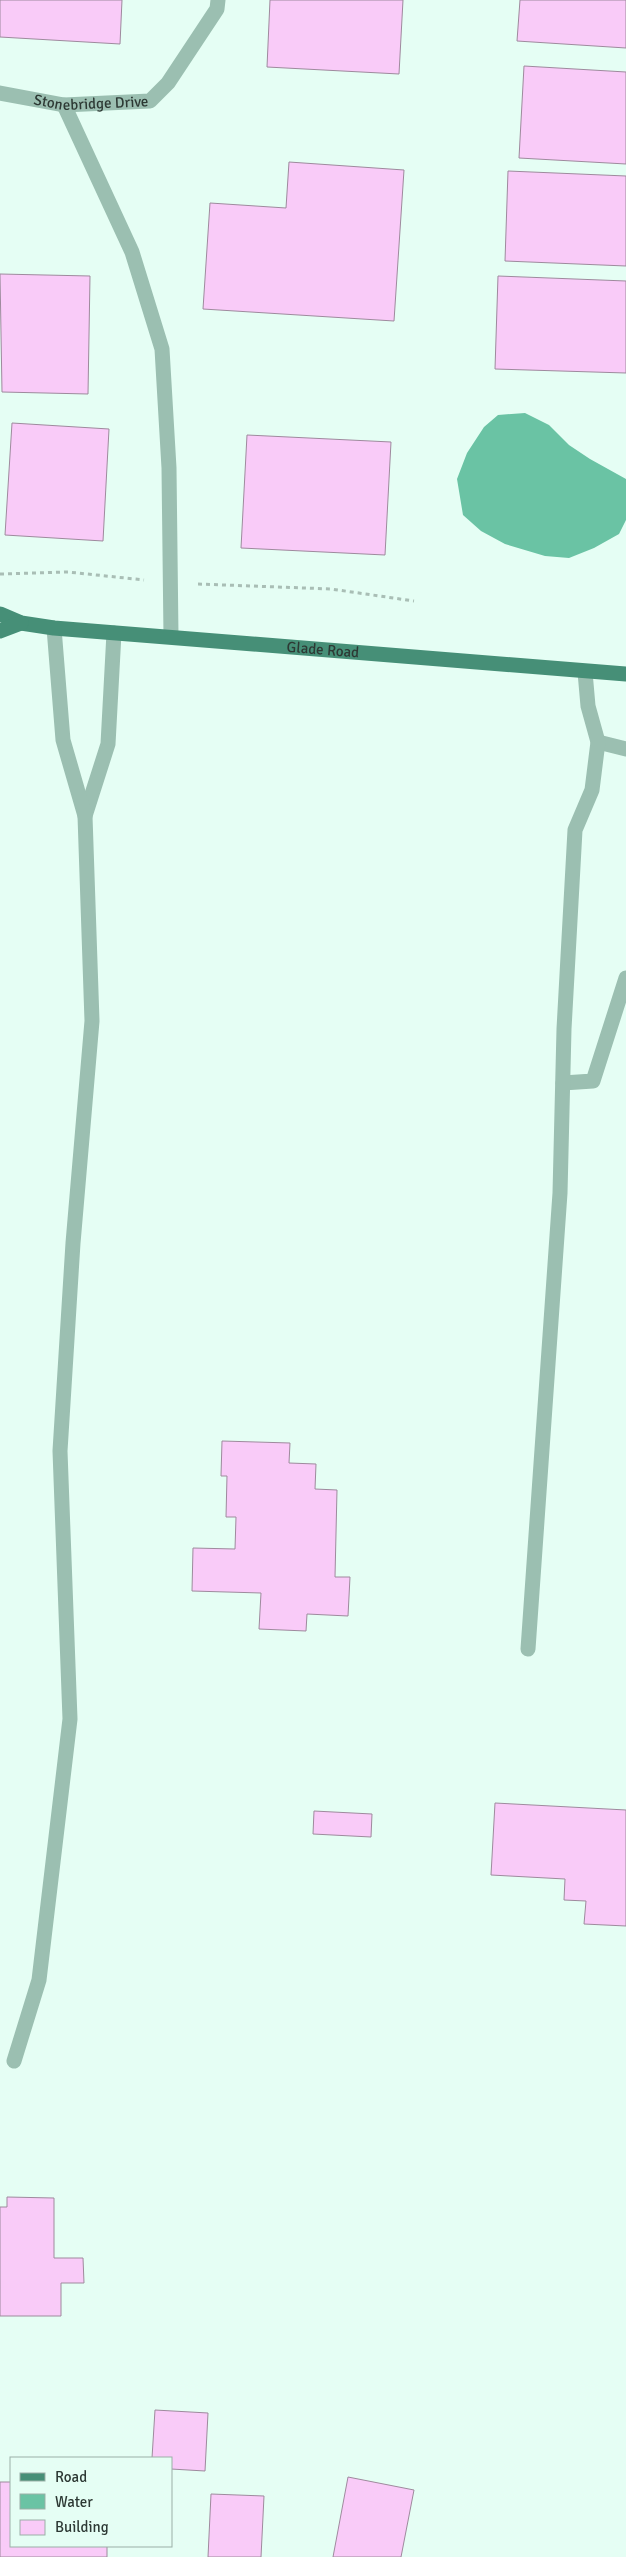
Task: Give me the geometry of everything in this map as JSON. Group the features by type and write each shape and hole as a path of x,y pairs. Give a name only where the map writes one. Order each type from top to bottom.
{"main road":[{"name":"Glade Road","path":"0,614 21,623 54,628 626,674"},
{"name":"Glade Road","path":"0,631 21,623"}],"street":[{"name":"Stonebridge Drive","path":"0,93 64,105 150,101 168,83 217,9 218,0"},
{"path":"64,105 132,252 162,349 169,468 171,636"},
{"path":"14,2061 39,1980 70,1720 60,1451 72,1253 92,1021 85,816 63,740 54,628"},
{"path":"85,816 108,744 114,633"},
{"path":"528,1649 560,1193 563,1083 575,830 592,790 598,742 588,706 585,672"},
{"path":"598,742 626,749"},
{"path":"563,1083 593,1081 626,978"}],"path":[{"path":"0,574 68,572 170,583 245,584 331,589 414,601"}],"water":[{"path":"525,413 549,425 569,445 626,479 626,520 619,534 594,548 569,558 545,556 505,544 481,531 463,515 457,479 467,453 484,427 498,415"}],"building":[{"path":"0,0 122,0 120,44 0,37"},
{"path":"270,0 403,0 399,74 267,67"},
{"path":"520,0 626,0 626,48 517,41"},
{"path":"524,66 626,72 626,164 519,158"},
{"path":"289,162 404,170 394,321 203,309 210,203 286,208"},
{"path":"508,171 626,176 626,266 505,261"},
{"path":"0,274 90,276 88,394 2,392"},
{"path":"498,276 626,281 626,373 495,369"},
{"path":"12,423 109,429 103,541 5,535"},
{"path":"247,435 391,442 385,555 241,548"},
{"path":"222,1441 290,1443 289,1463 316,1464 315,1489 337,1490 335,1577 350,1577 348,1616 307,1614 306,1631 259,1629 261,1593 192,1591 193,1548 235,1549 236,1517 226,1517 227,1476 221,1476"},
{"path":"495,1803 626,1810 626,1926 584,1924 586,1901 564,1900 565,1879 491,1875"},
{"path":"314,1811 372,1814 371,1837 313,1834"},
{"path":"7,2197 54,2198 54,2258 83,2258 84,2283 61,2283 61,2316 0,2316 0,2207 7,2207"},
{"path":"155,2410 208,2413 205,2471 172,2469 172,2457 152,2457"},
{"path":"348,2477 414,2490 401,2557 333,2557"},
{"path":"0,2482 10,2482 10,2547 107,2547 107,2557 0,2557"},
{"path":"211,2494 264,2496 261,2557 208,2557"}]}
